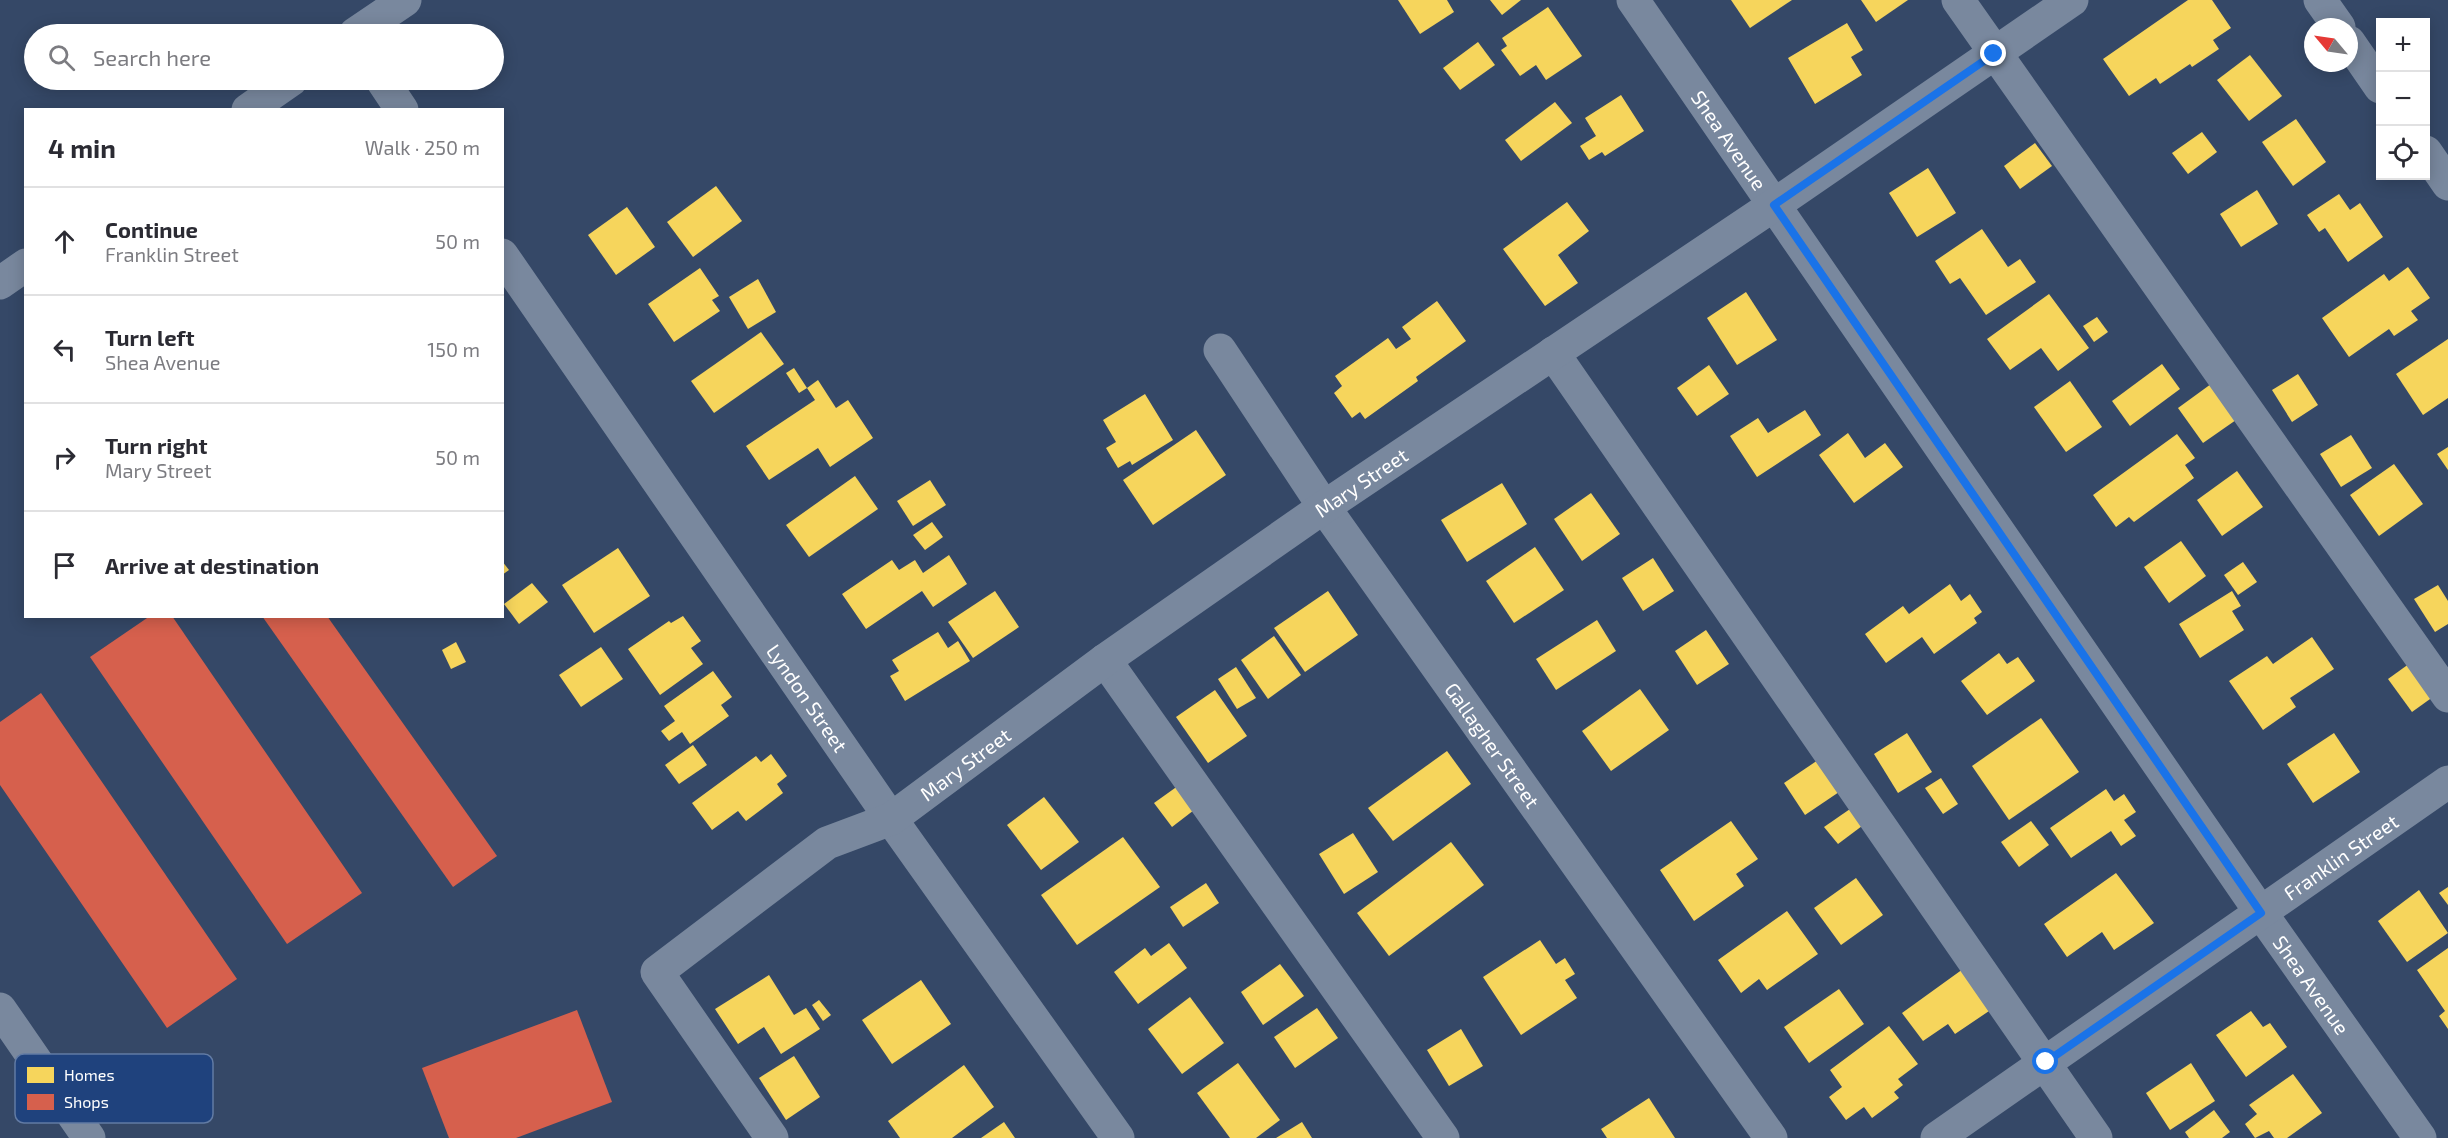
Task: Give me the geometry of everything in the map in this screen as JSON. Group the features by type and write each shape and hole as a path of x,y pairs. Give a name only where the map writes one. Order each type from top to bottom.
{"street":[{"path":"370,24 405,0"},
{"name":"Shea Avenue","path":"1633,0 2261,913 2420,1138"},
{"path":"1958,0 2448,696"},
{"name":"Mary Street","path":"772,1138 657,972 827,843 891,819 1105,660 1324,507 1774,205 2072,0"},
{"path":"2320,0 2333,18"},
{"path":"2358,55 2376,81"},
{"path":"251,108 277,90"},
{"path":"389,90 401,108"},
{"path":"2430,158 2448,184"},
{"name":"Lyndon Street","path":"504,258 891,819 1118,1138"},
{"path":"0,283 24,266"},
{"name":"Gallagher Street","path":"1220,350 1324,507 1771,1138"},
{"path":"1553,353 2046,1062 2096,1138"},
{"path":"1105,660 1443,1138"},
{"name":"Franklin Street","path":"1937,1138 2448,782"},
{"path":"0,1009 31,1054"},
{"path":"79,1123 89,1138"}],"building: Homes":[{"path":"1398,0 1447,0 1454,12 1420,34"},
{"path":"1490,0 1521,0 1502,15"},
{"path":"1731,0 1792,0 1750,28"},
{"path":"1861,0 1908,0 1876,22"},
{"path":"2188,0 2212,0 2231,28 2213,40 2219,49 2192,67 2190,64 2160,84 2156,78 2129,96 2103,59"},
{"path":"1548,7 1582,56 1546,80 1536,65 1520,76 1501,50 1507,46 1502,38"},
{"path":"1847,23 1863,50 1851,57 1862,75 1815,104 1788,58"},
{"path":"1478,42 1495,65 1460,90 1443,68"},
{"path":"2250,55 2282,96 2249,121 2217,80"},
{"path":"1621,95 1644,131 1605,156 1602,152 1589,160 1580,146 1596,136 1585,118"},
{"path":"1555,102 1572,123 1521,161 1505,140"},
{"path":"2296,119 2326,162 2293,186 2262,142"},
{"path":"2202,132 2217,152 2188,174 2172,153"},
{"path":"2035,143 2052,166 2020,189 2004,166"},
{"path":"1928,168 1956,213 1917,237 1889,193"},
{"path":"716,186 742,221 693,257 667,222"},
{"path":"2257,190 2278,224 2241,247 2220,214"},
{"path":"2339,194 2350,210 2360,203 2383,237 2348,262 2325,228 2319,232 2307,215"},
{"path":"1567,202 1589,231 1558,255 1578,283 1545,306 1503,249"},
{"path":"627,207 655,247 616,275 588,235"},
{"path":"1982,229 2008,267 2020,259 2036,282 1986,315 1960,278 1950,284 1935,261"},
{"path":"2408,267 2430,298 2411,311 2418,320 2394,336 2389,329 2349,357 2322,318 2384,274 2389,281"},
{"path":"700,268 719,296 712,300 720,311 674,342 648,304"},
{"path":"758,279 776,312 748,329 729,297"},
{"path":"1746,292 1777,340 1737,365 1707,318"},
{"path":"2049,294 2089,348 2058,371 2041,348 2010,370 1987,339"},
{"path":"1437,301 1466,341 1416,377 1418,381 1365,419 1360,412 1352,418 1334,393 1342,386 1335,376 1388,338 1396,349 1411,339 1402,327"},
{"path":"2097,317 2108,332 2094,342 2083,326"},
{"path":"761,332 784,364 714,413 691,381"},
{"path":"2448,339 2448,398 2423,415 2396,374"},
{"path":"2162,364 2180,389 2130,426 2112,401"},
{"path":"1709,365 1729,394 1697,416 1677,388"},
{"path":"794,368 807,388 799,393 786,373"},
{"path":"2298,374 2318,405 2292,422 2272,390"},
{"path":"818,380 836,408 848,400 873,438 830,467 818,448 769,480 746,446 815,400 807,388"},
{"path":"2070,381 2102,427 2066,452 2034,407"},
{"path":"2211,384 2236,420 2203,443 2178,408"},
{"path":"1145,394 1173,440 1132,465 1130,461 1118,468 1106,448 1116,442 1103,420"},
{"path":"1805,410 1821,435 1757,477 1730,436 1758,418 1768,433"},
{"path":"1196,430 1226,475 1153,525 1123,480"},
{"path":"1848,433 1865,458 1885,443 1903,467 1854,503 1819,455"},
{"path":"2177,434 2195,458 2185,465 2194,478 2134,522 2129,517 2116,527 2093,495"},
{"path":"2351,435 2372,468 2341,487 2320,454"},
{"path":"2448,447 2448,470 2437,454"},
{"path":"2394,464 2423,504 2379,536 2350,495"},
{"path":"2237,471 2263,507 2222,536 2197,500"},
{"path":"855,476 878,509 809,557 786,525"},
{"path":"930,480 946,505 913,526 897,501"},
{"path":"1502,483 1527,524 1467,562 1441,520"},
{"path":"1591,493 1620,534 1582,561 1554,519"},
{"path":"932,522 943,537 925,550 913,535"},
{"path":"2181,541 2206,576 2169,603 2144,567"},
{"path":"1535,547 1564,590 1514,623 1486,581"},
{"path":"618,548 650,596 594,633 562,585"},
{"path":"949,555 967,584 933,607 922,591 866,629 842,594 892,560 899,570 915,560 923,573"},
{"path":"1653,558 1674,591 1643,611 1622,578"},
{"path":"2243,562 2257,582 2238,595 2224,575"},
{"path":"504,564 509,570 504,574"},
{"path":"532,583 548,602 519,624 504,604"},
{"path":"1950,584 1961,601 1970,594 1982,612 1974,618 1977,623 1934,654 1922,637 1886,663 1865,634 1903,606 1909,614"},
{"path":"2438,585 2448,601 2448,624 2435,632 2414,599"},
{"path":"995,591 1019,627 973,658 948,622"},
{"path":"1328,591 1358,635 1305,672 1274,628"},
{"path":"2232,591 2241,606 2232,611 2244,630 2200,658 2179,624"},
{"path":"683,616 701,641 691,648 703,664 660,695 628,649 669,621 671,623"},
{"path":"1597,620 1616,651 1556,690 1536,659"},
{"path":"1706,630 1729,664 1697,685 1675,651"},
{"path":"938,632 948,648 958,641 970,661 905,701 890,676 899,671 892,660"},
{"path":"1274,636 1301,675 1268,699 1241,660"},
{"path":"2312,637 2334,669 2290,698 2296,707 2263,730 2229,681 2267,656 2273,664"},
{"path":"456,642 466,662 451,669 442,650"},
{"path":"601,647 623,679 581,707 559,675"},
{"path":"1999,653 2007,664 2018,657 2035,681 1987,715 1961,681"},
{"path":"2413,661 2437,694 2412,712 2388,679"},
{"path":"1236,667 1256,698 1237,709 1218,679"},
{"path":"713,671 732,697 721,705 729,716 690,744 682,732 669,741 661,731 675,721 664,706"},
{"path":"1640,689 1669,730 1611,771 1582,731"},
{"path":"1215,690 1247,736 1208,763 1176,717"},
{"path":"2041,718 2079,772 2009,820 1972,766"},
{"path":"1907,733 1932,772 1898,793 1874,754"},
{"path":"2334,733 2360,772 2313,803 2287,764"},
{"path":"693,745 707,765 679,784 665,765"},
{"path":"1447,751 1471,784 1393,841 1368,808"},
{"path":"771,754 787,776 777,784 783,793 746,821 738,811 712,830 692,803 756,756 761,762"},
{"path":"1821,758 1842,790 1805,815 1784,783"},
{"path":"1941,778 1958,804 1943,814 1925,788"},
{"path":"1182,783 1198,807 1172,827 1154,803"},
{"path":"2106,789 2114,801 2124,794 2136,812 2124,820 2136,836 2121,846 2111,831 2071,858 2050,828"},
{"path":"1044,797 1079,842 1041,870 1007,825"},
{"path":"1850,809 1862,826 1838,844 1824,827"},
{"path":"1731,821 1758,859 1736,874 1744,886 1694,921 1660,870"},
{"path":"2031,821 2049,845 2019,867 2001,842"},
{"path":"1353,833 1378,872 1344,894 1319,854"},
{"path":"1123,837 1160,887 1077,945 1041,895"},
{"path":"1451,842 1484,885 1389,956 1357,913"},
{"path":"2116,873 2154,923 2114,950 2102,932 2067,957 2044,924"},
{"path":"1856,878 1883,915 1841,945 1814,908"},
{"path":"1206,883 1219,903 1183,927 1170,907"},
{"path":"2448,887 2448,905 2439,893"},
{"path":"2419,890 2448,933 2407,962 2378,921"},
{"path":"1787,911 1818,954 1767,990 1759,979 1741,993 1718,960"},
{"path":"1540,940 1556,964 1565,958 1575,974 1565,980 1577,998 1521,1035 1483,977"},
{"path":"1169,943 1187,968 1138,1004 1114,972 1145,948 1151,956"},
{"path":"2448,948 2448,1029 2439,1016 2445,1011 2417,970"},
{"path":"1280,964 1304,996 1263,1025 1241,992"},
{"path":"1963,969 1992,1009 1955,1034 1948,1024 1923,1041 1902,1013"},
{"path":"769,975 794,1015 806,1008 820,1029 781,1054 764,1027 738,1044 715,1009"},
{"path":"921,980 951,1024 892,1064 862,1020"},
{"path":"1839,989 1864,1024 1809,1063 1784,1027"},
{"path":"1190,997 1224,1043 1182,1074 1148,1029"},
{"path":"819,1000 831,1015 823,1021 812,1005"},
{"path":"1317,1008 1338,1038 1295,1068 1274,1037"},
{"path":"2251,1011 2263,1027 2270,1023 2287,1047 2246,1077 2216,1035"},
{"path":"1889,1026 1918,1064 1898,1079 1903,1085 1894,1092 1899,1098 1872,1118 1864,1107 1846,1120 1829,1097 1842,1087 1830,1070"},
{"path":"1461,1029 1483,1066 1449,1086 1427,1050"},
{"path":"794,1056 820,1097 786,1120 759,1078"},
{"path":"1238,1063 1280,1120 1256,1138 1230,1138 1197,1093"},
{"path":"2191,1063 2215,1101 2170,1130 2146,1093"},
{"path":"964,1065 994,1107 952,1138 900,1138 888,1121"},
{"path":"2293,1074 2322,1113 2287,1138 2274,1138 2269,1131 2255,1138 2245,1124 2257,1114 2249,1105"},
{"path":"1649,1098 1675,1138 1607,1138 1601,1129"},
{"path":"2214,1110 2230,1132 2222,1138 2189,1138 2185,1132"},
{"path":"1004,1122 1015,1138 981,1138"},
{"path":"1302,1122 1312,1138 1276,1138"}],"building: Shops":[{"path":"147,618 173,618 362,893 287,944 90,657"},
{"path":"263,618 328,618 497,856 453,887"},
{"path":"41,693 237,979 167,1028 0,785 0,722"},
{"path":"577,1010 612,1102 516,1138 449,1138 422,1068"}],"route":[{"path":"1994,54 1774,205 2261,913 2046,1062"}]}
